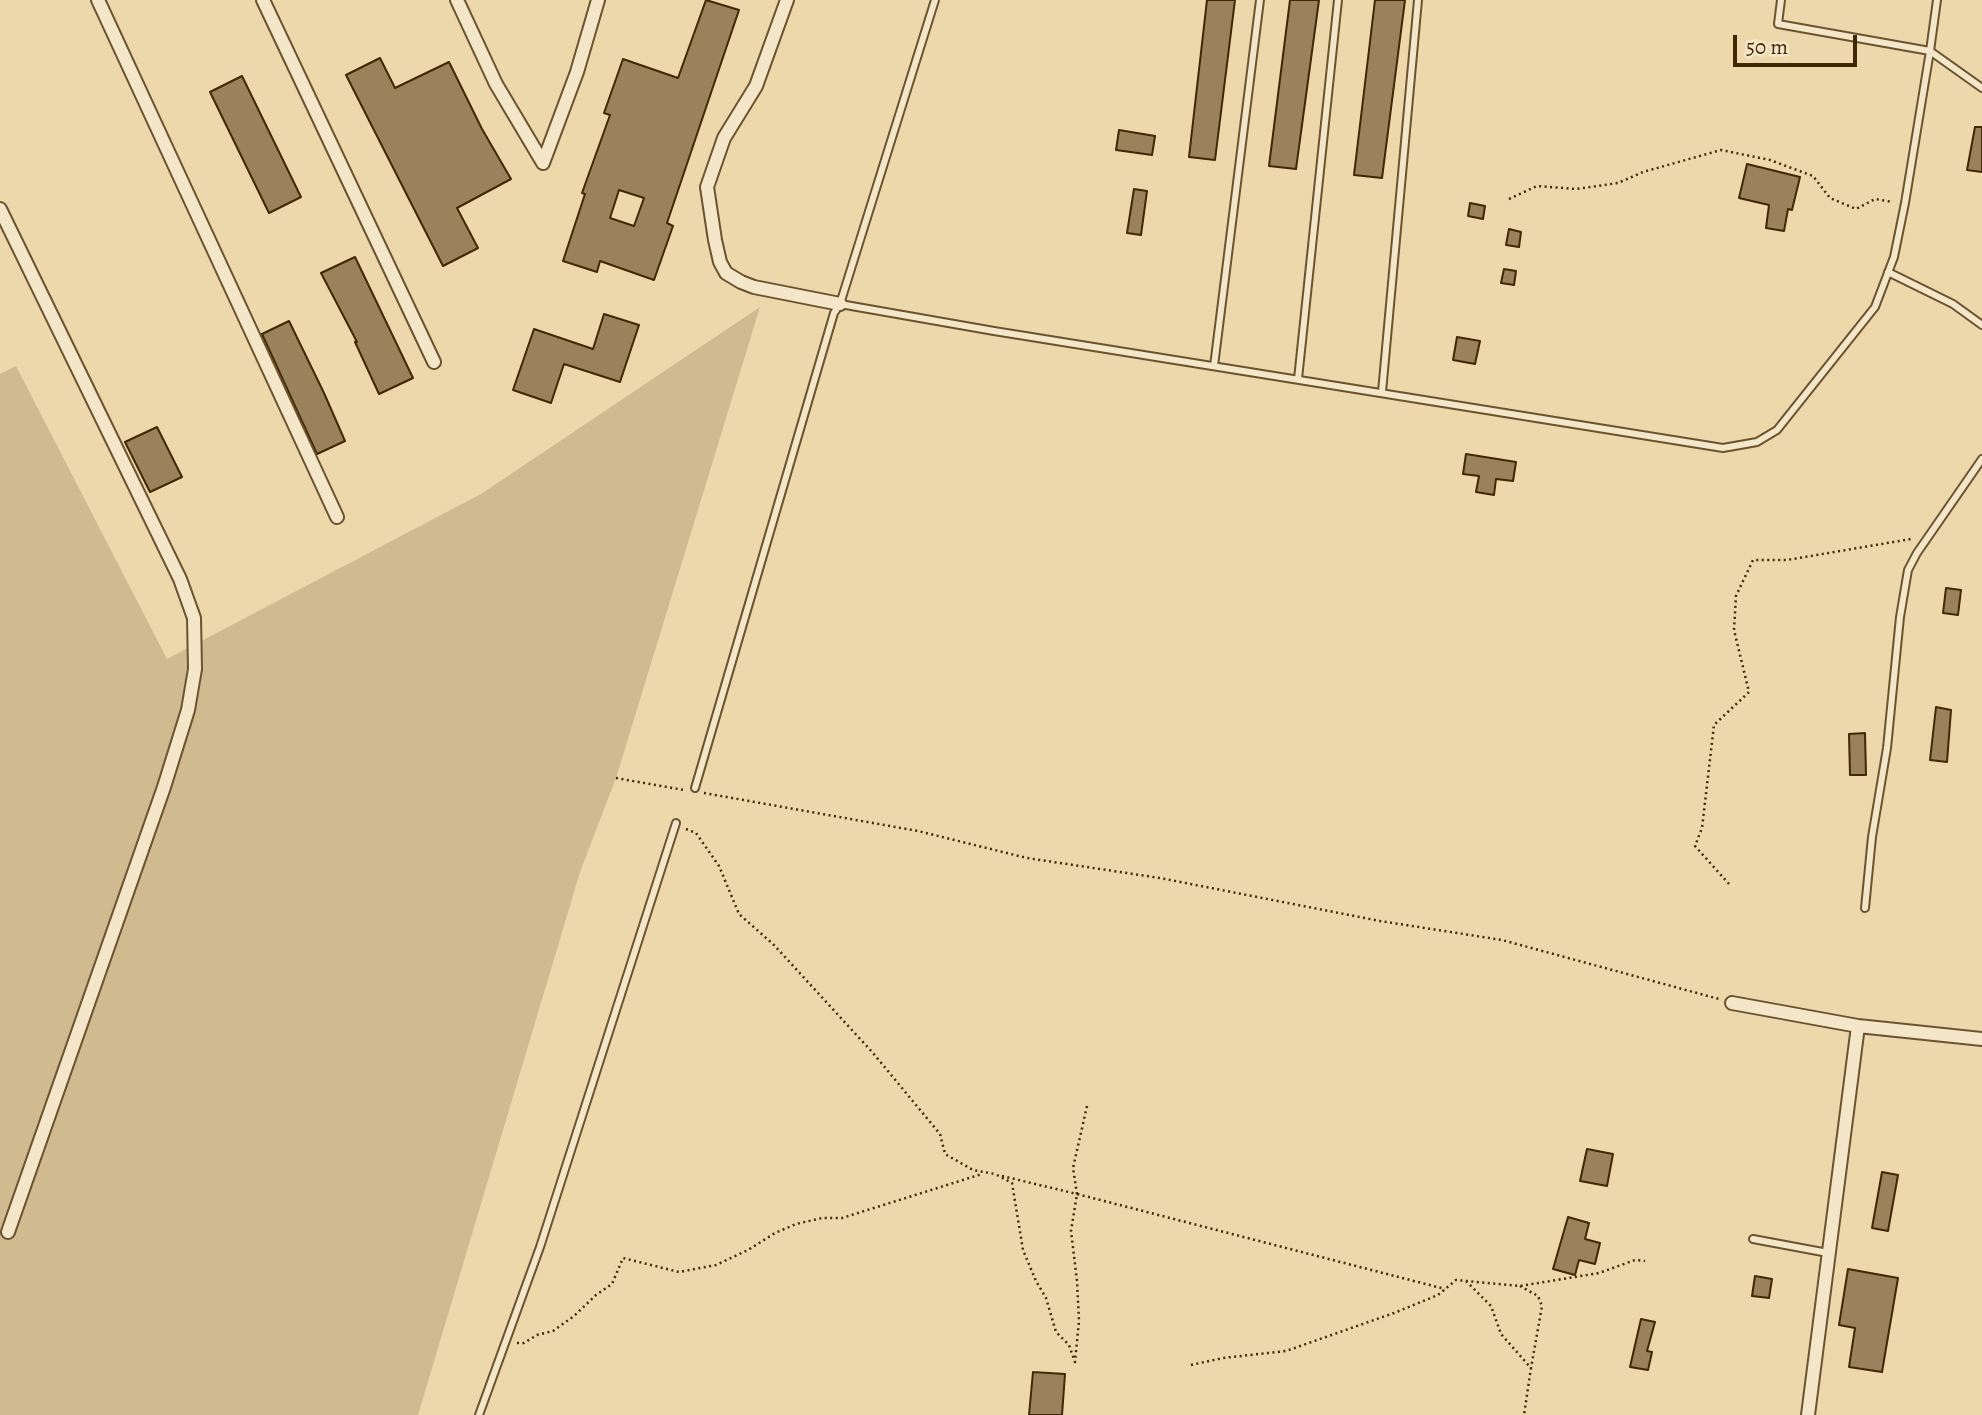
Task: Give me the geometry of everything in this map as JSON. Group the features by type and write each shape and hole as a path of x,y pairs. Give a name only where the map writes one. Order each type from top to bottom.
{"street":[{"path":"98,0 337,517"},
{"path":"263,0 434,362"},
{"path":"457,0 496,84 543,163 577,72 598,0"},
{"path":"787,0 756,86 724,138 707,187 715,240 720,262 726,273 741,282 840,304"},
{"path":"0,209 180,579 194,618 195,669 188,710 164,787 8,1232"},
{"path":"1732,1003 1858,1026 1982,1039"},
{"path":"1808,1415 1858,1026"}],"lane":[{"path":"696,790 834,313 840,304 934,0"},
{"path":"1214,366 1260,0"},
{"path":"1298,379 1338,0"},
{"path":"1382,392 1418,0"},
{"path":"1781,0 1778,24 1930,51 1982,88"},
{"path":"840,304 1723,447 1757,442 1777,430 1875,307 1894,257 1905,203 1937,0"},
{"path":"1888,272 1953,304 1982,325"},
{"path":"1864,908 1872,837 1887,748 1900,617 1908,570 1982,458"},
{"path":"479,1415 540,1247 676,823"},
{"path":"1752,1239 1828,1253"}],"path":[{"path":"1509,199 1537,186 1576,189 1618,183 1643,172 1721,150 1770,159 1813,176 1830,198 1856,209 1875,199 1905,203"},
{"path":"1729,884 1695,846 1702,828 1714,725 1749,692 1734,630 1736,596 1754,560 1787,559 1928,536"},
{"path":"616,778 685,790"},
{"path":"696,790 918,831 1027,858 1160,878 1380,922 1502,940 1732,1003"},
{"path":"676,823 696,833 719,866 739,914 774,944 873,1053 940,1134 945,1154 972,1170 1077,1194 1445,1289"},
{"path":"997,1175 1012,1183 1023,1250 1046,1298 1056,1332 1069,1345 1075,1362 1079,1321 1071,1231 1077,1194 1073,1168 1087,1106"},
{"path":"506,1344 524,1343 537,1335 553,1331 574,1316 612,1284 623,1258 678,1272 716,1265 796,1224 822,1218 842,1218 985,1172"},
{"path":"1191,1365 1223,1358 1286,1351 1438,1295 1456,1280 1520,1286 1599,1273 1635,1260 1645,1261"},
{"path":"1466,1281 1491,1306 1501,1334 1531,1367"},
{"path":"1520,1286 1538,1296 1542,1306 1524,1415"}],"shaded area":[{"path":"760,307 616,778 580,872 418,1415 0,1415 0,374 16,366 167,659 481,494"}],"building":[{"path":"706,0 739,10 667,223 673,226 654,280 600,261 597,272 563,261 585,194 582,193 610,115 604,113 623,59 678,78","holes":["619,190 644,198 634,226 610,218"]},
{"path":"1207,0 1235,0 1215,160 1189,157"},
{"path":"1290,0 1319,0 1296,169 1269,166"},
{"path":"1375,0 1405,0 1382,178 1354,175"},
{"path":"380,58 395,88 449,62 482,129 511,179 457,208 478,248 443,266 346,75"},
{"path":"242,76 301,197 269,213 210,92"},
{"path":"1975,127 1982,127 1982,172 1967,170"},
{"path":"1119,130 1155,136 1152,155 1116,150"},
{"path":"1747,164 1800,177 1792,210 1788,209 1784,231 1766,228 1769,205 1739,198"},
{"path":"1134,189 1147,191 1141,235 1127,233"},
{"path":"1470,203 1485,206 1483,219 1468,216"},
{"path":"1509,229 1521,232 1519,247 1506,245"},
{"path":"355,257 413,378 379,394 357,342 321,273"},
{"path":"1504,269 1516,271 1514,285 1501,283"},
{"path":"604,314 639,325 620,382 564,364 551,403 513,390 534,329 593,349"},
{"path":"289,321 345,441 317,454 262,334"},
{"path":"1457,337 1480,341 1475,364 1453,360"},
{"path":"157,427 182,477 150,492 125,442"},
{"path":"1466,454 1516,462 1513,481 1496,479 1494,495 1476,492 1479,476 1463,474"},
{"path":"1946,588 1961,590 1958,615 1943,613"},
{"path":"1936,707 1951,710 1947,762 1930,760"},
{"path":"1865,733 1866,775 1850,775 1849,734"},
{"path":"1587,1149 1613,1154 1607,1186 1580,1181"},
{"path":"1882,1172 1898,1175 1888,1231 1872,1228"},
{"path":"1568,1217 1589,1223 1585,1239 1600,1243 1595,1264 1579,1260 1575,1275 1553,1269"},
{"path":"1848,1269 1898,1278 1882,1372 1849,1367 1855,1328 1839,1325"},
{"path":"1755,1276 1772,1279 1769,1298 1752,1296"},
{"path":"1641,1319 1655,1322 1647,1351 1652,1352 1648,1370 1630,1367"},
{"path":"1033,1372 1065,1374 1062,1415 1029,1415"}]}
